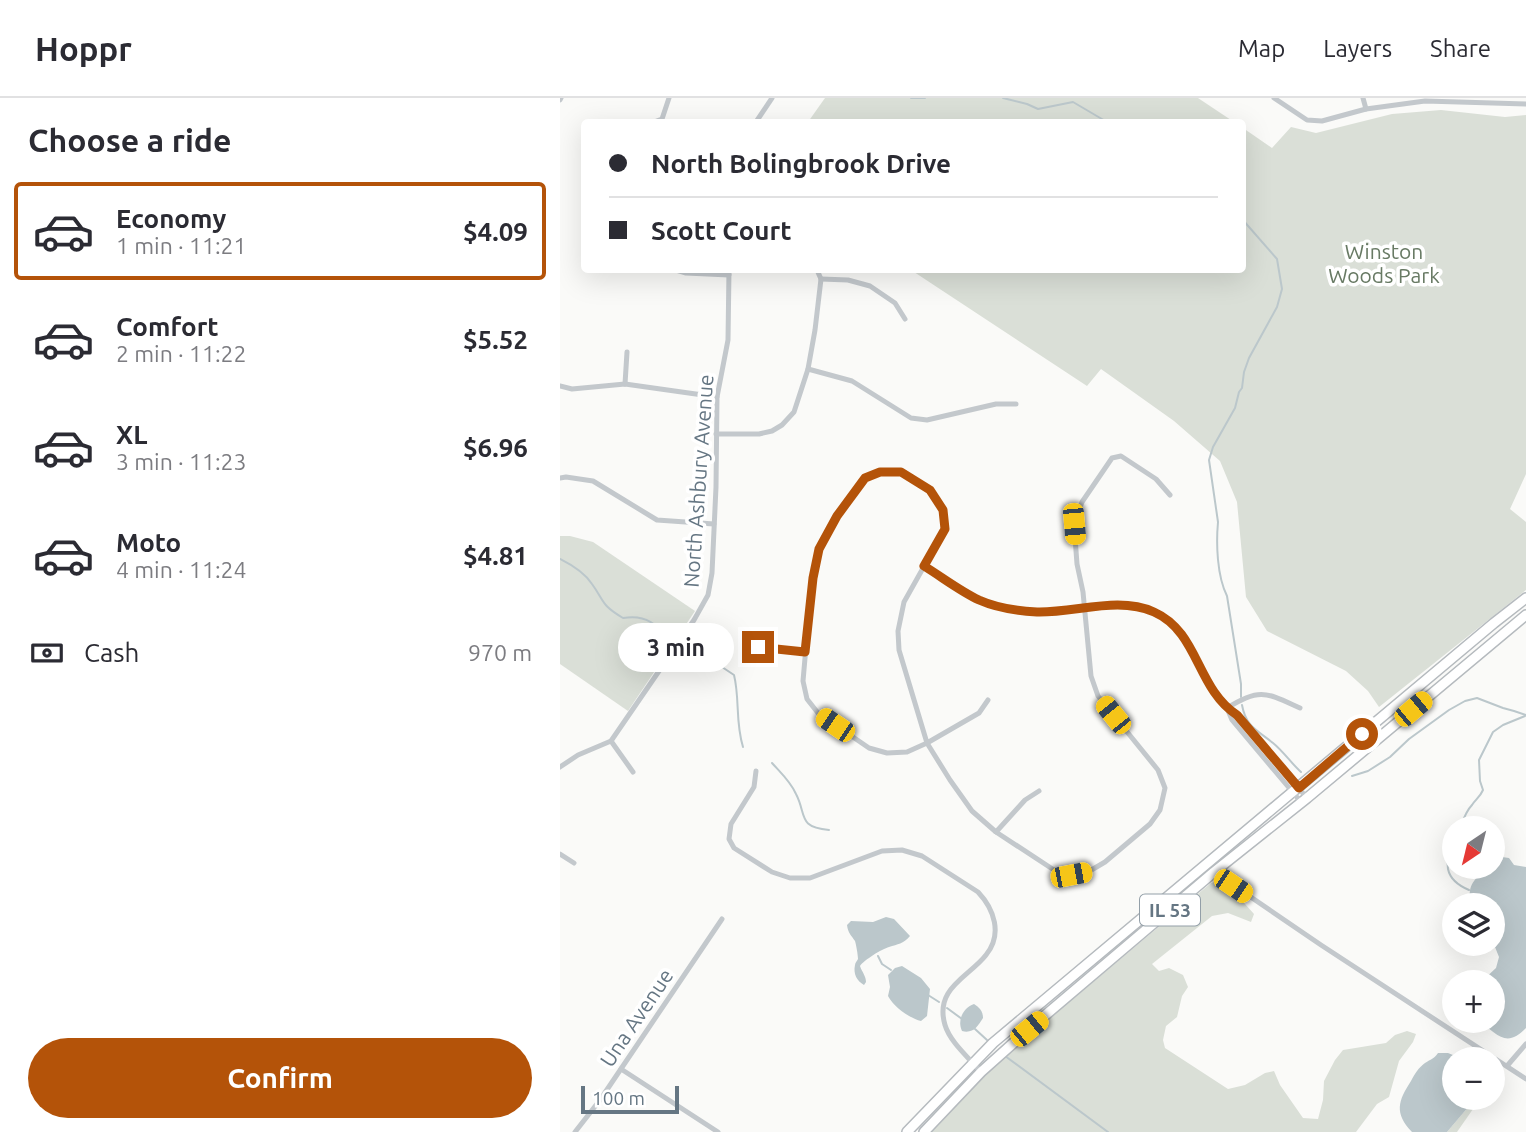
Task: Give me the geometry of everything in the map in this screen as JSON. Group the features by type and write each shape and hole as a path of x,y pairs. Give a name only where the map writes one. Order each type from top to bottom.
{"main road":[{"name":"IL 53","path":"907,1132 993,1043 1526,598"},
{"name":"IL 53","path":"924,1132 981,1072 1068,996 1526,615"}],"street":[{"path":"662,119 669,98"},
{"path":"758,119 772,98"},
{"path":"1273,98 1307,120 1322,121 1366,110 1425,101 1526,104"},
{"path":"1363,98 1366,110"},
{"path":"684,273 708,273"},
{"name":"North Ashbury Avenue","path":"611,741 705,603 710,586 718,448 717,397 728,340 729,273"},
{"path":"716,434 759,434 772,431 794,412 808,369 815,330 821,279 818,273"},
{"path":"821,279 848,280 870,286 895,303 905,319"},
{"path":"625,384 627,352"},
{"path":"808,369 852,381 911,418 927,420 996,404 1016,404"},
{"path":"560,386 572,389 625,384 717,397"},
{"path":"988,700 979,713 927,743 907,752 887,753 869,748 818,713 807,698 803,681 805,652 819,549 837,516 865,478 880,472 901,472 930,490 943,510 945,529 912,584 904,602 898,631 899,650 927,743 972,811 996,832 1054,870 1071,875 1088,872 1105,862 1150,824 1160,810 1165,788 1158,771 1098,696 1091,676 1074,524 1082,502 1112,458 1121,456 1156,479 1170,495"},
{"path":"560,478 593,481 657,520 714,524"},
{"path":"924,566 979,600 1009,609 1038,612 1125,605 1144,608 1161,616 1182,634 1207,682 1227,708 1237,715 1304,800"},
{"path":"746,656 758,647 805,652"},
{"path":"1227,708 1250,695 1263,694 1300,708"},
{"path":"560,766 611,741 634,772"},
{"path":"756,771 754,787 731,824 729,839 734,848 772,873 790,878 810,878 882,851 902,850 922,856 985,899 993,913 995,924 991,946 984,958 953,986 946,997 943,1012 944,1022 951,1036 981,1072"},
{"path":"996,832 1025,800 1039,790"},
{"path":"560,854 574,863"},
{"path":"1214,872 1526,1079"},
{"name":"Una Avenue","path":"575,1132 600,1100 722,919"},
{"path":"1507,1066 1526,1044"},
{"path":"621,1069 718,1132"}],"green space":[{"path":"825,98 1198,98 1230,119 810,119"},
{"name":"Winston Woods Park","path":"1441,110 1505,117 1526,115 1526,474 1510,509 1526,522 1526,590 1379,707 1368,691 1346,671 1267,631 1246,597 1237,502 1220,461 1174,421 1101,369 1087,386 916,273 1246,273 1246,130 1272,148 1291,127 1316,133 1392,114"},
{"path":"560,536 593,542 695,611 628,711 560,664"},
{"path":"1215,882 1237,895 1254,914 1251,922 1228,913 1212,916 1152,964 1159,971 1169,968 1183,975 1188,987 1182,996 1177,1017 1166,1026 1163,1040 1165,1048 1228,1089 1245,1085 1265,1073 1274,1071 1280,1085 1303,1118 1318,1119 1324,1081 1343,1050 1386,1043 1395,1035 1407,1031 1416,1034 1399,1061 1389,1097 1377,1104 1356,1132 930,1132 998,1061 1071,997 1074,998"},
{"path":"1466,1110 1472,1110 1457,1132 1447,1132"}],"shaded area":[{"path":"1505,857 1509,858 1514,865 1526,867 1526,1028 1513,1038 1495,1033 1505,1033 1505,970 1494,970 1499,956 1505,956 1505,893 1470,893 1476,879 1505,879"},
{"path":"886,917 894,919 910,936 903,942 878,952 860,966 866,980 864,985 855,974 857,950 847,925 851,921 873,922"},
{"path":"902,966 921,978 930,989 927,1016 921,1021 902,1012 888,996 888,975 895,968"},
{"path":"974,1004 980,1009 983,1018 972,1030 962,1031 962,1015"},
{"path":"1438,1053 1442,1053 1442,1110 1466,1110 1447,1132 1412,1132 1402,1119 1401,1101 1417,1071"}],"waterway":[{"path":"911,98 925,98"},
{"path":"1003,98 1038,109 1073,102 1102,119"},
{"path":"1241,697 1227,596 1219,570 1218,522 1209,460 1213,447 1235,408 1249,358 1277,307 1282,289 1277,259 1246,224"},
{"path":"560,559 585,576 611,610 623,618 635,617 651,622 671,646"},
{"path":"679,653 694,659 713,661 734,675 743,747"},
{"path":"1352,776 1368,771 1390,757 1409,739 1465,701 1477,698 1526,715"},
{"path":"1242,705 1249,723 1277,746 1301,772"},
{"path":"1465,816 1483,790 1479,760 1493,732 1525,716"},
{"path":"772,763 794,790 807,823 829,830"},
{"path":"1453,879 1469,890"},
{"path":"878,956 882,964 891,970"},
{"path":"928,995 939,1002"},
{"path":"947,1008 962,1019"},
{"path":"975,1029 987,1040"},
{"path":"1005,1056 1108,1132"}],"route":[{"path":"758,647 805,652 819,549 837,516 865,478 880,472 901,472 930,490 943,510 945,529 924,566 979,600 1009,609 1038,612 1125,605 1144,608 1161,616 1188,642 1202,674 1219,699 1237,715 1299,788 1362,734"}]}
